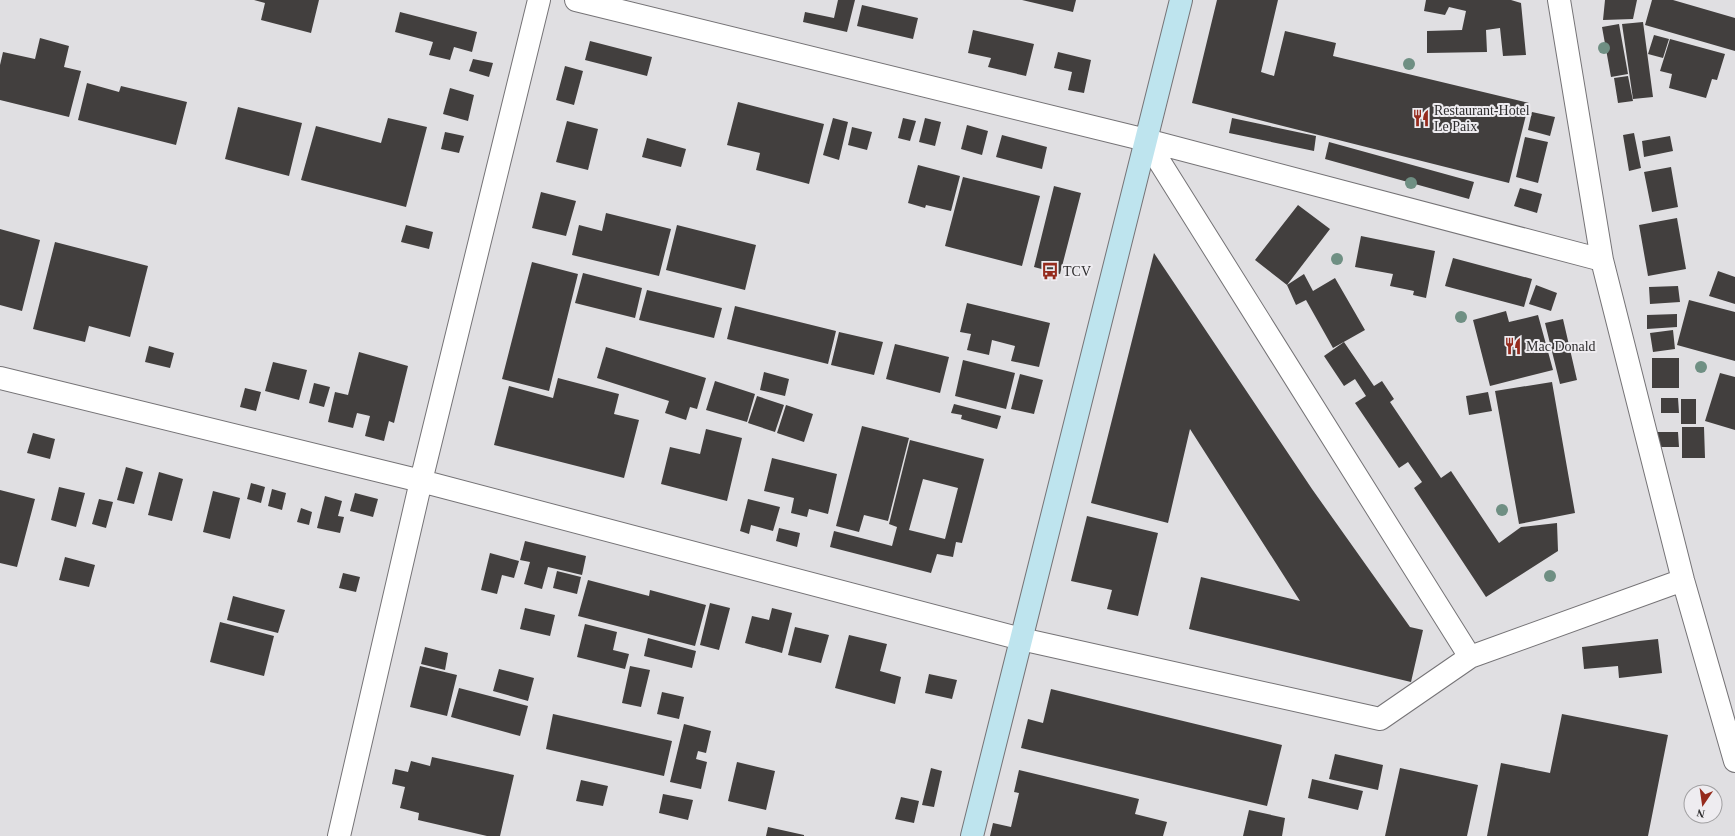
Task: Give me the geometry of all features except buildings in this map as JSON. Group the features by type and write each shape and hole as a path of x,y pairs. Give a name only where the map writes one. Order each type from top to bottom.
{"main road":[{"path":"972,836 1181,0"}],"street":[{"path":"339,836 421,481 539,0"},
{"path":"576,0 1146,140 1602,260"},
{"path":"1559,0 1602,260 1683,580 1735,761"},
{"path":"1146,140 1470,657"},
{"path":"0,378 421,481 1021,639 1380,719 1470,657 1683,580"}],"place":[{"name":"Restaurant-Hotel Le Paix","path":"1421,118"},
{"name":"TCV","path":"1050,271"},
{"name":"Mac Donald","path":"1513,346"}]}
